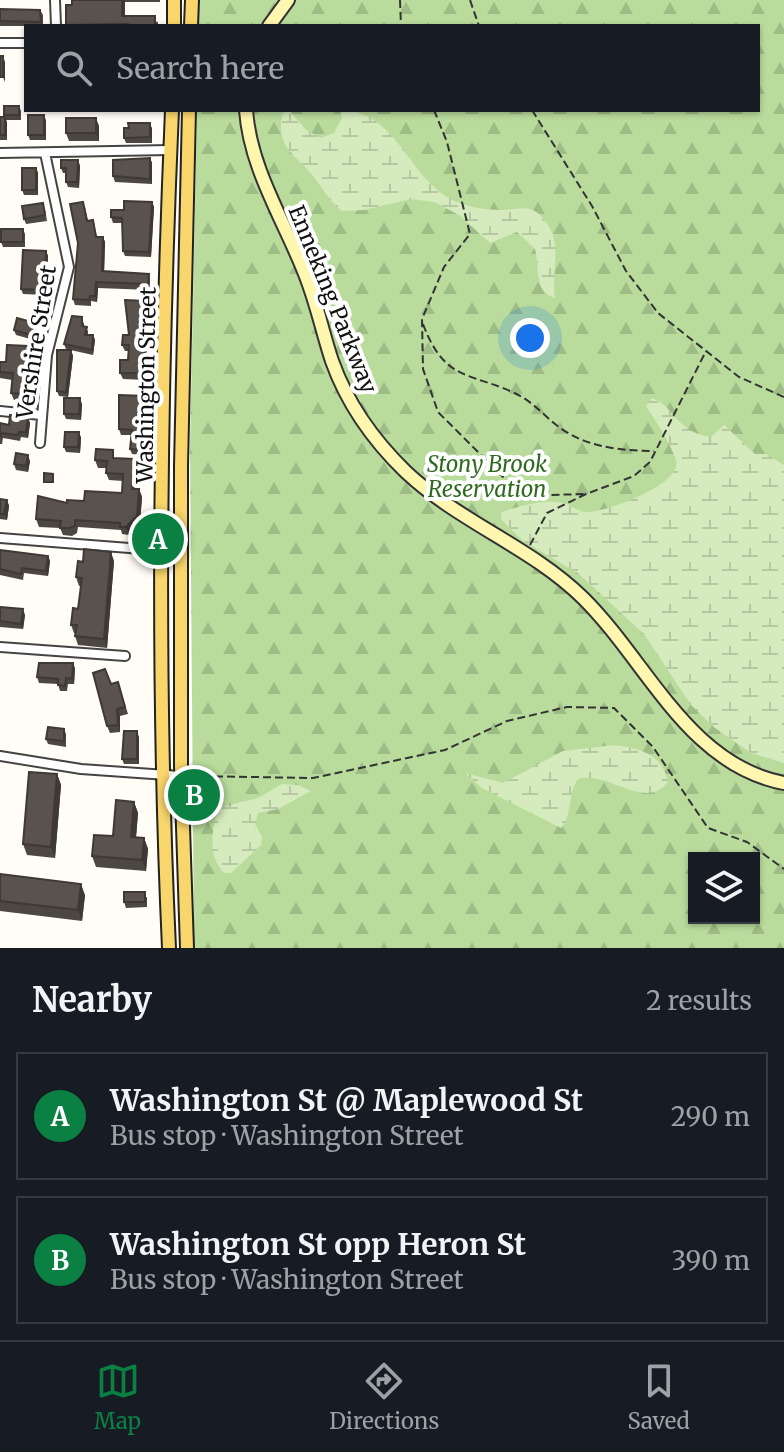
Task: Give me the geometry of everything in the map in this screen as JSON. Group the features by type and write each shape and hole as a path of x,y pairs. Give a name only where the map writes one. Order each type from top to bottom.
{"main road":[{"path":"174,0 174,24"},
{"path":"191,24 192,0"},
{"path":"270,24 288,0"},
{"name":"Washington Street","path":"169,948 162,775 172,112"},
{"name":"Washington Street","path":"187,948 181,552 189,112"},
{"name":"Enneking Parkway","path":"246,112 257,162 318,308 333,363 368,428 407,472 437,497 525,554 591,606 702,741 746,770 784,783"}],"street":[{"path":"55,0 56,24"},
{"path":"0,43 24,43"},
{"path":"0,153 170,150"},
{"name":"Vershire Street","path":"40,443 47,355 69,267 45,153"},
{"path":"0,411 41,415"},
{"path":"0,538 181,552"},
{"path":"0,647 125,656"},
{"path":"0,756 81,769 185,776"}],"path":[{"path":"400,0 401,24"},
{"path":"470,0 478,24"},
{"path":"435,112 447,142 470,234 444,267 422,319 423,369 438,412 508,482 548,495 586,494"},
{"path":"533,112 592,206 626,271 658,313 739,377 784,397"},
{"path":"422,319 429,340 445,363 464,377 522,397 572,436 627,451 655,451"},
{"path":"525,554 547,513 634,476 650,462 706,352"},
{"path":"185,776 313,778 445,750 507,721 567,707 614,708 653,747 708,828 747,842 784,869"}],"green space":[{"name":"Stony Brook Reservation","path":"198,0 784,0 784,948 194,948 190,448 197,112 760,112 760,24 198,24"},
{"path":"291,112 306,130 321,138 334,133 342,118 340,112 358,113 374,120 387,131 421,173 447,197 480,208 527,208 537,213 548,225 554,242 555,298 548,295 540,284 535,249 517,232 490,243 459,215 434,202 411,199 364,210 342,211 284,143 283,113"},
{"path":"652,398 690,430 711,437 724,425 755,454 766,454 784,465 784,763 751,753 715,728 691,705 644,634 579,574 522,540 501,519 502,512 540,503 563,503 583,512 609,508 641,495 668,478 675,469 676,460 646,406"},
{"path":"614,745 640,750 655,758 661,764 668,782 659,790 649,793 602,780 578,779 561,828 482,788 465,773 503,783 563,751"},
{"path":"282,784 298,785 311,791 278,809 258,813 255,824 262,837 261,845 231,873 224,873 213,850 218,808 258,798"}],"building":[{"path":"72,0 122,0 122,16 155,16 155,24 66,24 66,5 72,5"},
{"path":"0,9 40,10 41,22 0,21"},
{"path":"0,56 3,56 3,77 0,77"},
{"path":"4,106 19,106 19,115 4,115"},
{"path":"28,115 44,115 44,135 28,135"},
{"path":"0,117 5,117 5,135 0,135"},
{"path":"66,118 96,118 96,133 66,133"},
{"path":"128,123 150,123 150,137 124,138 124,128 129,128"},
{"path":"150,158 150,179 113,176 113,160"},
{"path":"61,160 78,160 77,182 66,182 66,168 61,168"},
{"path":"22,168 36,168 36,190 22,190"},
{"path":"124,201 152,202 149,252 123,251 122,218 111,217 111,210 124,210"},
{"path":"83,202 87,221 93,220 96,237 103,237 102,271 149,274 148,284 96,282 95,296 90,296 89,300 73,299 78,243 70,204"},
{"path":"43,203 45,215 24,219 22,206"},
{"path":"1,229 23,229 23,242 1,242"},
{"path":"23,250 46,251 44,290 21,289"},
{"path":"125,300 145,301 143,373 120,373 120,360 128,360 129,345 122,345 123,335 129,335"},
{"path":"72,316 82,317 82,326 87,327 85,335 93,335 92,350 64,344"},
{"path":"17,318 35,323 32,335 14,330"},
{"path":"7,345 28,346 28,394 11,393 13,373 0,372 0,362 6,362"},
{"path":"57,350 71,350 66,392 57,391"},
{"path":"119,395 145,396 143,450 130,449 132,430 119,429"},
{"path":"64,398 80,398 79,414 64,414"},
{"path":"10,415 28,418 26,432 19,432 18,435 1,433 0,438 0,423 9,425"},
{"path":"65,432 79,432 78,447 64,447"},
{"path":"96,449 113,450 113,458 134,459 132,489 139,489 137,516 126,527 120,527 120,523 75,520 75,526 60,528 61,521 36,519 38,496 67,503 67,500 84,501 85,491 122,493 123,474 106,473 107,461 95,460"},
{"path":"16,453 28,455 26,466 14,464"},
{"path":"44,473 53,474 53,482 44,482"},
{"path":"0,499 7,500 4,514 0,514"},
{"path":"84,549 111,552 104,639 75,636 77,625 71,625 73,608 78,609 82,578 76,577 78,561 83,562"},
{"path":"0,550 48,556 46,571 22,568 21,574 0,569"},
{"path":"0,607 23,609 21,624 0,621"},
{"path":"39,663 73,663 72,679 66,678 65,686 58,685 58,679 37,677"},
{"path":"105,669 111,684 118,682 125,707 117,709 118,725 107,726 93,673"},
{"path":"48,727 64,729 64,741 46,739"},
{"path":"124,731 137,731 137,759 122,759"},
{"path":"29,772 57,774 51,847 23,844"},
{"path":"116,800 134,802 131,837 144,838 142,860 92,856 94,835 113,836"},
{"path":"0,874 81,884 78,910 0,901"},
{"path":"124,892 145,892 145,902 124,902"}],"place":[{"name":"Washington St @ Maplewood St","path":"158,539"},
{"name":"Washington St opp Heron St","path":"194,795"}]}
